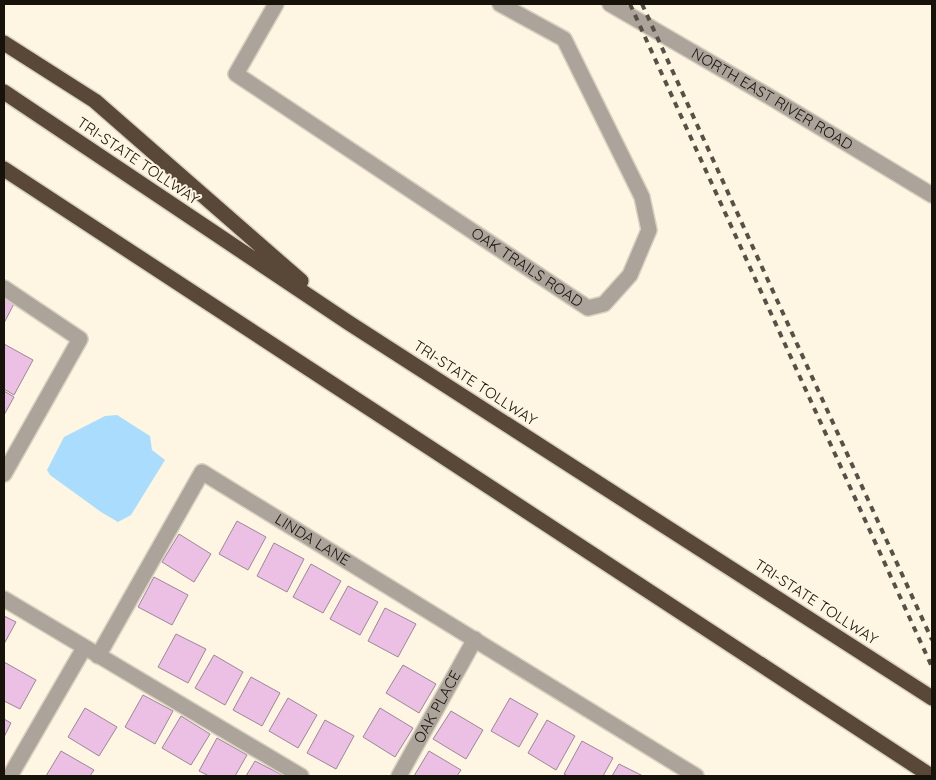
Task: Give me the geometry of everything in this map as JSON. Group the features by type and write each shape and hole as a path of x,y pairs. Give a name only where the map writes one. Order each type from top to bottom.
{"highway":[{"path":"4,43 95,101 349,323"},
{"name":"TRI-STATE TOLLWAY","path":"4,92 349,323 932,698"},
{"path":"4,169 931,776"}],"street":[{"name":"OAK TRAILS ROAD","path":"276,4 236,74 588,308 604,304 630,275 649,230 642,197 564,39 500,4"},
{"name":"NORTH EAST RIVER ROAD","path":"610,4 775,100 932,195"},
{"path":"4,288 80,339 4,474"},
{"name":"LINDA LANE","path":"98,656 202,472 696,776"},
{"path":"4,599 301,776"},
{"name":"OAK PLACE","path":"399,776 475,639"},
{"path":"10,776 84,648"}],"water":[{"path":"117,415 150,436 152,450 165,460 131,515 118,522 50,475 47,470 64,437 105,416"}],"building":[{"path":"4,290 17,298 4,323"},
{"path":"4,344 33,360 14,395 4,389"},
{"path":"4,391 14,397 4,415"},
{"path":"237,521 266,537 248,570 219,554"},
{"path":"179,534 211,554 194,582 162,562"},
{"path":"274,543 304,559 287,592 257,576"},
{"path":"311,564 341,581 323,613 293,597"},
{"path":"154,577 188,595 172,625 138,607"},
{"path":"348,586 378,602 360,635 330,619"},
{"path":"385,608 416,624 398,657 368,641"},
{"path":"4,616 16,622 4,644"},
{"path":"176,634 206,649 188,683 158,667"},
{"path":"214,655 243,672 225,705 195,688"},
{"path":"4,662 36,680 20,709 4,701"},
{"path":"403,665 436,684 419,713 386,693"},
{"path":"251,677 280,693 262,726 233,710"},
{"path":"143,695 173,711 155,744 125,727"},
{"path":"288,698 317,715 298,748 269,731"},
{"path":"510,698 538,714 519,747 491,731"},
{"path":"85,708 117,727 99,756 68,737"},
{"path":"380,708 413,728 395,757 363,737"},
{"path":"451,711 483,730 466,759 433,739"},
{"path":"181,716 210,734 191,765 162,748"},
{"path":"4,719 11,723 4,737"},
{"path":"325,720 354,736 336,769 307,753"},
{"path":"547,720 575,736 556,770 528,753"},
{"path":"217,738 247,755 235,776 209,776 199,771"},
{"path":"582,741 613,758 603,776 568,776 564,774"},
{"path":"61,751 94,770 90,776 46,776"},
{"path":"429,751 461,770 457,776 414,776"},
{"path":"255,761 284,776 246,776"},
{"path":"619,764 643,776 612,776"}],"railway":[{"path":"630,4 932,667"},
{"path":"642,4 932,640"}]}
